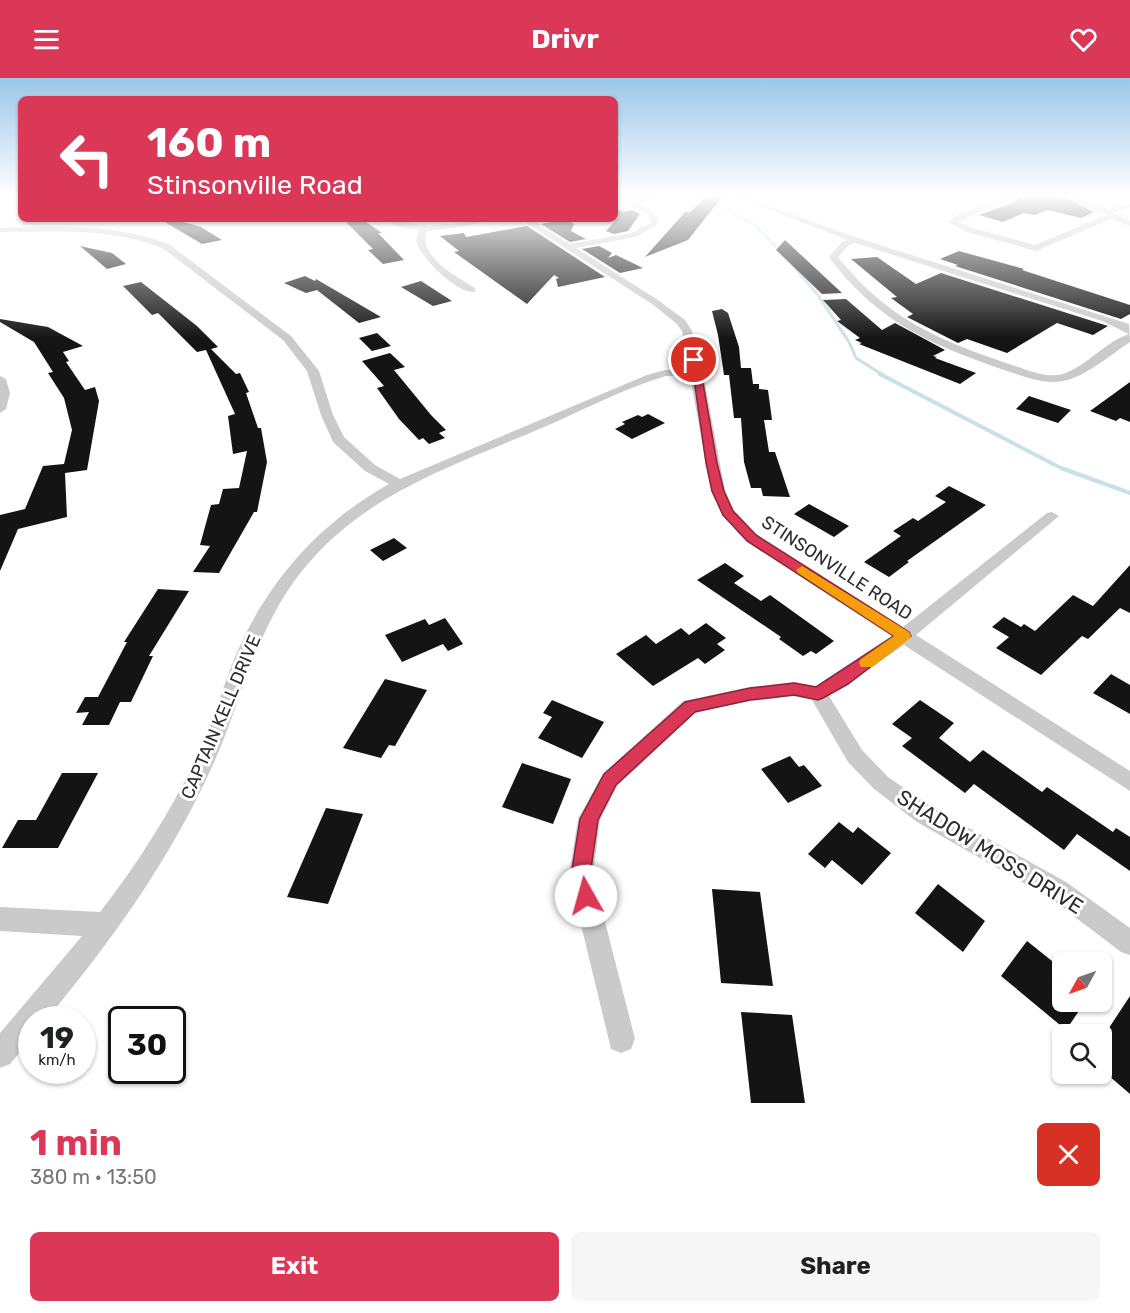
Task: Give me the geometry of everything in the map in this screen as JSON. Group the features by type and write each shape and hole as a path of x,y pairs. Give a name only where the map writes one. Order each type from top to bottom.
{"street":[{"path":"160,244 287,338 313,371 327,415 338,439 370,468 399,484"},
{"path":"421,244 423,249 458,282 472,290"},
{"name":"STINSONVILLE ROAD","path":"563,244 655,302 681,322 687,331 697,373 718,491 728,512 752,538 1130,782"},
{"path":"568,247 585,244"},
{"path":"845,244 833,256 852,283 882,310 917,333 950,347 1038,376 1065,377 1130,337"},
{"path":"867,244 1125,326 1130,330"},
{"path":"1021,244 1036,248 1047,244"},
{"name":"CAPTAIN KELL DRIVE","path":"0,1054 106,925 153,857 194,786 216,735 249,646 292,571 315,544 373,496 399,484 651,377 670,373 697,373"},
{"path":"0,379 4,393 0,409"},
{"path":"621,1039 581,876 589,819 610,780 690,706 750,694 794,689 818,694 842,680 904,636 1052,516"},
{"name":"SHADOW MOSS DRIVE","path":"818,694 855,756 881,783 925,815 1020,866 1058,890 1130,943"},
{"path":"0,920 106,925"}],"building":[{"path":"368,244 388,244 404,260 383,264 368,250 373,249"},
{"path":"450,244 554,244 605,277 558,287 556,279 559,278 554,275 527,304 454,252 459,251"},
{"path":"657,244 678,244 645,257"},
{"path":"782,244 789,244 842,293 822,294 776,250"},
{"path":"80,246 112,253 126,264 107,269"},
{"path":"599,246 612,253 608,258 616,255 643,268 620,273 582,249"},
{"path":"959,251 1024,269 1022,270 1130,305 1130,314 1121,319 955,266 958,265 940,259"},
{"path":"877,257 916,284 941,273 1108,326 1093,335 1057,323 1007,353 967,339 958,343 907,317 913,314 891,298 897,297 851,259"},
{"path":"305,276 315,281 316,279 381,317 359,323 317,290 306,293 284,283"},
{"path":"421,281 452,301 433,306 401,287"},
{"path":"141,282 197,326 218,347 211,349 236,374 240,373 249,392 246,393 258,428 261,428 267,462 257,512 254,512 219,573 193,572 210,546 200,545 211,505 219,504 223,489 239,488 247,451 233,454 228,416 235,414 206,350 197,352 158,313 152,315 123,286"},
{"path":"846,299 882,330 895,323 945,350 933,356 937,357 935,358 976,373 960,384 859,344 862,343 855,340 860,338 837,321 841,320 823,300"},
{"path":"722,309 728,313 739,347 741,368 751,368 753,384 759,384 759,389 768,390 772,420 764,420 769,452 775,452 790,497 763,496 761,488 751,488 744,462 741,418 734,418 729,375 724,375 712,311"},
{"path":"0,319 48,327 83,346 63,352 69,361 66,362 85,390 95,387 99,401 87,470 65,473 67,517 18,529 0,571 0,515 25,509 43,466 64,464 72,430 64,398 48,373 53,372 34,342 0,322"},
{"path":"377,333 391,346 372,351 359,338"},
{"path":"390,353 405,367 394,370 446,430 439,433 445,438 429,444 423,438 419,440 399,419 377,388 384,386 362,361"},
{"path":"1130,382 1130,422 1120,418 1116,421 1090,411"},
{"path":"1029,396 1071,410 1058,423 1016,409"},
{"path":"648,414 665,423 632,439 615,429 625,424 622,422 638,415 642,417"},
{"path":"949,486 986,505 907,561 909,562 889,577 864,562 901,536 893,531 913,518 918,521 946,502 935,496"},
{"path":"809,504 849,526 834,537 794,514"},
{"path":"394,538 407,548 383,561 370,550"},
{"path":"725,563 744,576 734,583 761,601 770,595 834,641 816,654 811,651 803,656 779,639 781,637 697,580"},
{"path":"1130,565 1130,613 1120,608 1088,639 1082,636 1041,675 996,648 1009,637 992,627 1004,617 1021,627 1024,624 1035,631 1073,595 1093,606"},
{"path":"158,589 189,591 149,656 153,656 131,702 120,702 109,725 82,725 89,712 76,713 85,697 98,697 127,642 124,642"},
{"path":"445,618 463,644 448,651 443,644 402,662 385,635 425,619 429,625"},
{"path":"706,623 726,638 717,644 725,650 705,664 698,658 653,686 616,654 646,635 656,644 681,628 689,635"},
{"path":"1111,674 1130,685 1130,714 1093,693"},
{"path":"385,679 427,690 395,746 389,745 381,758 343,748"},
{"path":"552,700 604,722 582,758 538,738 552,717 543,713"},
{"path":"920,700 954,723 939,738 970,762 983,750 1042,792 1047,787 1113,832 1116,828 1130,837 1130,871 1077,834 1064,850 974,784 965,793 902,746 912,738 892,724"},
{"path":"790,756 799,767 804,765 822,786 788,803 761,769"},
{"path":"522,763 571,779 553,824 502,807"},
{"path":"62,773 98,773 58,848 2,848 18,820 36,820"},
{"path":"326,808 363,814 328,904 287,897"},
{"path":"839,822 853,833 858,827 891,853 862,885 832,860 825,868 808,854"},
{"path":"938,884 985,921 963,952 915,913"},
{"path":"712,889 760,892 773,986 721,983"},
{"path":"1027,941 1052,961 1052,1012 1078,1012 1070,1024 1059,1024 1001,976"},
{"path":"1130,996 1130,1094 1112,1078 1112,1024"},
{"path":"741,1012 792,1015 805,1103 751,1103"}],"waterway":[{"path":"773,244 781,252"},
{"path":"793,266 801,276"},
{"path":"800,274 818,295 849,342 856,358 883,375"},
{"path":"880,374 1061,468 1130,493"}],"slow traffic":[{"path":"802,570 904,636 866,663"}],"route":[{"path":"586,896 581,876 589,819 610,780 658,733 690,706 750,694 794,689 818,694 842,680 904,636 752,538 728,512 718,491 694,360"}]}
